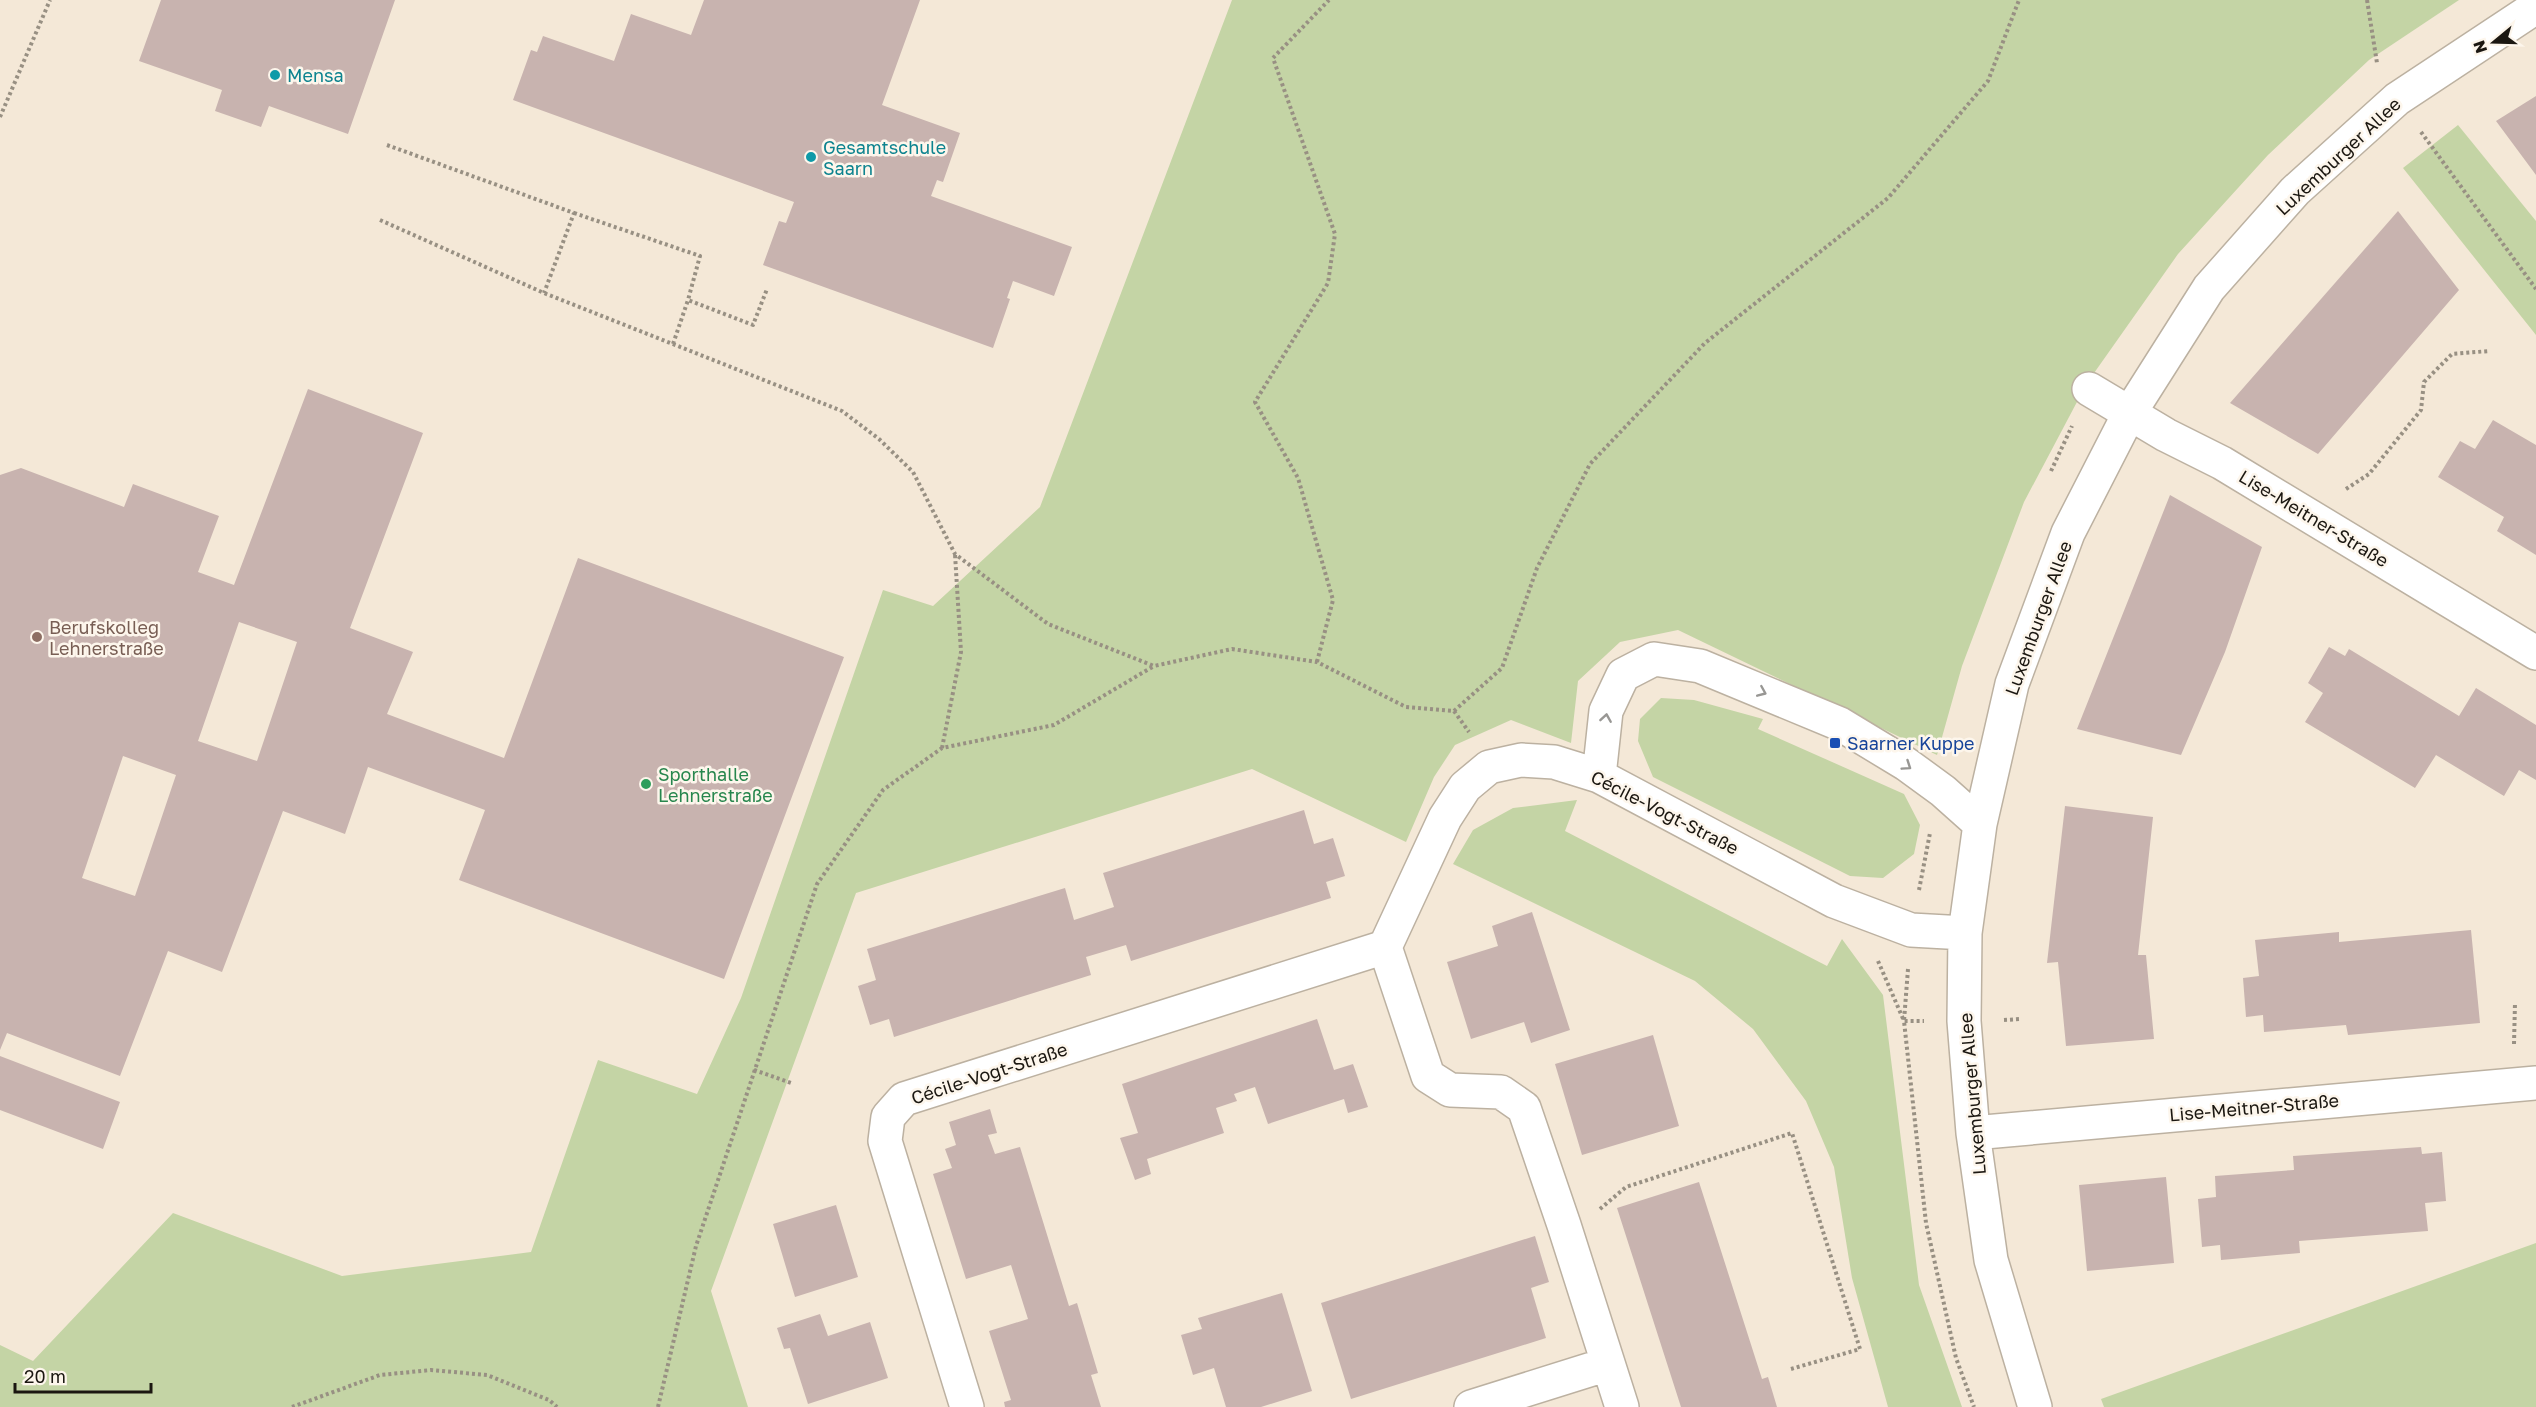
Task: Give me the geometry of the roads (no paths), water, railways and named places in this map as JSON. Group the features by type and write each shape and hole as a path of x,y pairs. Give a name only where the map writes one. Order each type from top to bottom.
{"street":[{"name":"Luxemburger Allee","path":"2035,1407 1991,1260 1972,1133 1964,1020 1965,933 1980,824 2016,673 2068,533 2129,414 2209,288 2295,190 2397,99 2536,7"},
{"name":"Lise-Meitner-Straße","path":"2089,389 2166,435 2222,463 2536,652"},
{"path":"1599,776 1606,711 1623,675 1654,659 1700,666 1840,724 1906,764 1943,791 1980,824"},
{"name":"Cécile-Vogt-Straße","path":"967,1407 885,1141 888,1117 904,1100 1385,947 1445,818 1465,787 1489,767 1521,760 1554,762 1599,776 1834,901 1911,930 1965,933"},
{"path":"1385,947 1428,1076 1450,1090 1501,1092 1524,1108 1622,1407"},
{"name":"Lise-Meitner-Straße","path":"1972,1133 2536,1083"},
{"path":"1471,1407 1608,1364"}],"place":[{"name":"Mensa","path":"275,75"},
{"name":"Gesamtschule Saarn","path":"811,157"},
{"name":"Berufskolleg Lehnerstraße","path":"37,637"},
{"name":"Saarner Kuppe","path":"1835,743"},
{"name":"Sporthalle Lehnerstraße","path":"646,784"}]}
